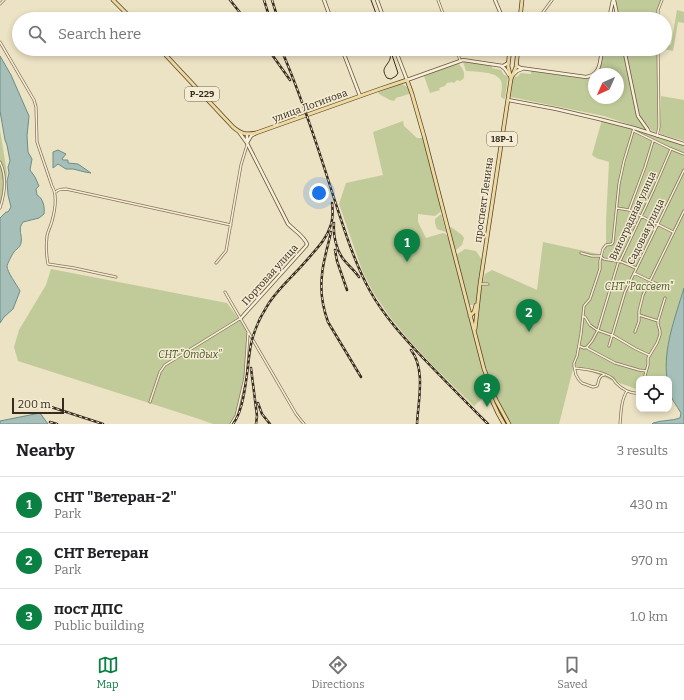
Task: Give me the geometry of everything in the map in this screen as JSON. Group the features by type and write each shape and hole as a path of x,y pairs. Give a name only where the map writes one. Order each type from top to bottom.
{"main road":[{"path":"113,0 125,12"},
{"path":"521,12 522,2"},
{"name":"Р-229","path":"166,56 224,118 238,131 247,135"},
{"name":"проспект Ленина","path":"509,56 508,66 511,79"},
{"name":"проспект Ленина","path":"475,335 480,284 511,79 516,67 517,56"},
{"path":"407,80 424,136 491,397 504,424"},
{"name":"улица Логинова","path":"247,135 407,80"},
{"name":"проспект Ленина","path":"471,315 478,300"},
{"path":"467,302 471,306 476,304"},
{"path":"471,315 474,316 477,312"},
{"path":"485,371 499,406 509,424"},
{"path":"495,407 498,408 499,406"},
{"path":"497,412 498,410 501,410"}],"street":[{"path":"0,4 4,0"},
{"path":"324,0 328,12"},
{"path":"377,0 381,12"},
{"path":"438,0 442,12"},
{"path":"495,0 500,12"},
{"path":"543,12 552,0"},
{"path":"610,12 614,0"},
{"path":"614,0 616,12"},
{"path":"658,12 662,0"},
{"path":"610,12 612,10 615,12"},
{"path":"0,42 34,100 36,107 37,142 52,186 56,193 52,221 47,234 46,249 48,264 116,277"},
{"path":"345,56 360,96"},
{"path":"398,56 407,80"},
{"path":"458,56 460,61"},
{"path":"598,68 601,56"},
{"path":"625,56 638,116 649,133"},
{"path":"657,136 659,127 658,56"},
{"name":"улица Логинова","path":"407,80 465,60 503,66 508,62"},
{"path":"516,63 517,66 521,68 588,77"},
{"path":"495,64 505,68 511,79 517,71 521,69 528,69"},
{"path":"508,100 578,114 684,144"},
{"path":"634,130 653,141 684,154"},
{"path":"604,375 600,377 597,386 593,387 580,382 576,375 574,363 579,346 584,306 590,299 595,286 600,269 601,256 605,245 612,244 613,242 619,184 634,130"},
{"path":"238,131 247,143"},
{"path":"216,263 226,251 241,165 247,143 256,133"},
{"name":"Портовая улица","path":"247,135 247,143 288,224 304,239 307,244 241,318 296,414 304,424"},
{"path":"629,210 653,141"},
{"name":"Виноградная улица","path":"586,348 598,330 619,261 653,192 671,149"},
{"path":"0,162 4,174 4,195 0,208"},
{"name":"Садовая улица","path":"610,346 623,298 633,273 684,170"},
{"path":"56,193 57,190 66,189 231,225"},
{"path":"617,208 629,210 673,232"},
{"path":"636,332 639,322 642,298 684,211"},
{"path":"581,253 592,256 601,256 604,259 619,261 636,268"},
{"path":"633,273 663,287 667,287"},
{"path":"480,284 488,284"},
{"path":"150,402 160,372 165,365 241,318 225,292"},
{"path":"645,376 649,355 657,343 660,335 658,321 664,298"},
{"path":"639,315 658,321"},
{"path":"583,316 590,325 598,330 613,336 649,355"},
{"path":"231,424 236,416 245,378 247,334 249,332"},
{"path":"579,346 615,363 637,370 646,371"},
{"path":"575,368 594,371 613,378 622,388 636,393"},
{"path":"620,424 624,395 627,391"}],"green space":[{"path":"616,0 661,0 657,12 618,12"},
{"path":"677,10 684,12 684,23 678,22 673,51 672,39"},
{"path":"602,56 624,56 637,116 647,129 646,130 604,116 511,97 513,79 521,73 531,74 531,71 587,79 588,104 624,104 624,68 600,68"},
{"path":"627,56 657,56 658,130 656,132 652,131 640,117"},
{"path":"463,61 490,65 492,68 501,70 504,75 508,77 505,98 504,99 501,97 502,84 499,78 491,74 466,71"},
{"path":"457,63 463,71 463,79 460,81 457,80 454,83 447,83 445,86 439,88 440,90 430,93 424,76"},
{"path":"401,84 409,90 409,94 396,98 394,101 379,94 378,91"},
{"path":"661,96 684,100 684,141 660,134"},
{"name":"СНТ \"Рассвет\"","path":"602,120 684,145 684,289 668,376 636,376 636,389 574,365 559,424 510,424 489,379 476,332 477,311 485,274 492,270 537,290 543,242 603,255 606,246 609,162 596,158 592,155"},
{"path":"403,121 404,126 417,138 423,139 441,209 435,216 418,214 418,222 426,238 443,233 446,234 449,240 487,385 486,393 483,398 474,406 408,339 390,317 373,292 362,270 339,204 346,183 383,175 373,132"},
{"path":"0,130 7,173 0,211"},
{"path":"441,214 446,232 437,229 435,223 435,219"},
{"path":"450,227 464,238 462,245 456,250 454,249"},
{"path":"465,249 476,251 482,260 476,303 473,305 470,305 469,303 456,257 456,255"},
{"name":"СНТ \"Отдых\"","path":"51,269 227,303 249,333 246,380 238,415 233,424 213,424 18,361 14,347 19,330 46,285"}],"water":[{"path":"0,56 11,75 29,116 27,136 28,152 32,159 30,170 39,186 36,189 37,195 42,200 44,214 39,218 23,222 21,225 20,245 13,253 7,266 10,275 20,291 13,309 0,323 0,218 8,212 11,207 7,181 10,161 0,111"},
{"path":"58,150 66,154 62,159 63,160 68,160 68,163 78,164 91,173 66,169 58,164 53,168 53,152"},
{"path":"684,288 684,424 652,424 680,418 681,413 672,399 672,376 667,376 666,367 668,344"},
{"path":"40,413 48,424 0,424 0,421"}],"tram line":[{"path":"371,0 375,12"},
{"path":"390,56 384,72 387,78 391,79 398,73 392,56"}],"railway":[{"path":"230,0 239,12"},
{"path":"264,0 268,12"},
{"path":"272,0 276,12"},
{"path":"273,56 290,80"},
{"path":"284,56 308,120 358,267 370,291 388,318 402,335 488,424"},
{"path":"233,424 241,408 251,344 259,321 275,295 325,238 332,221 332,203"},
{"path":"334,223 334,232 339,252 359,277"},
{"path":"331,232 324,259 321,281 323,305 328,322 361,377"},
{"path":"335,250 337,261 347,290"},
{"path":"411,350 416,358 420,376 417,424"},
{"path":"251,368 257,416 256,424"},
{"path":"258,403 262,414 270,424"},
{"path":"45,405 103,424"},
{"path":"50,422 57,424"}],"place":[{"name":"СНТ \"Ветеран-2\"","path":"407,262"},
{"name":"СНТ Ветеран","path":"529,332"},
{"name":"пост ДПС","path":"487,407"}]}
